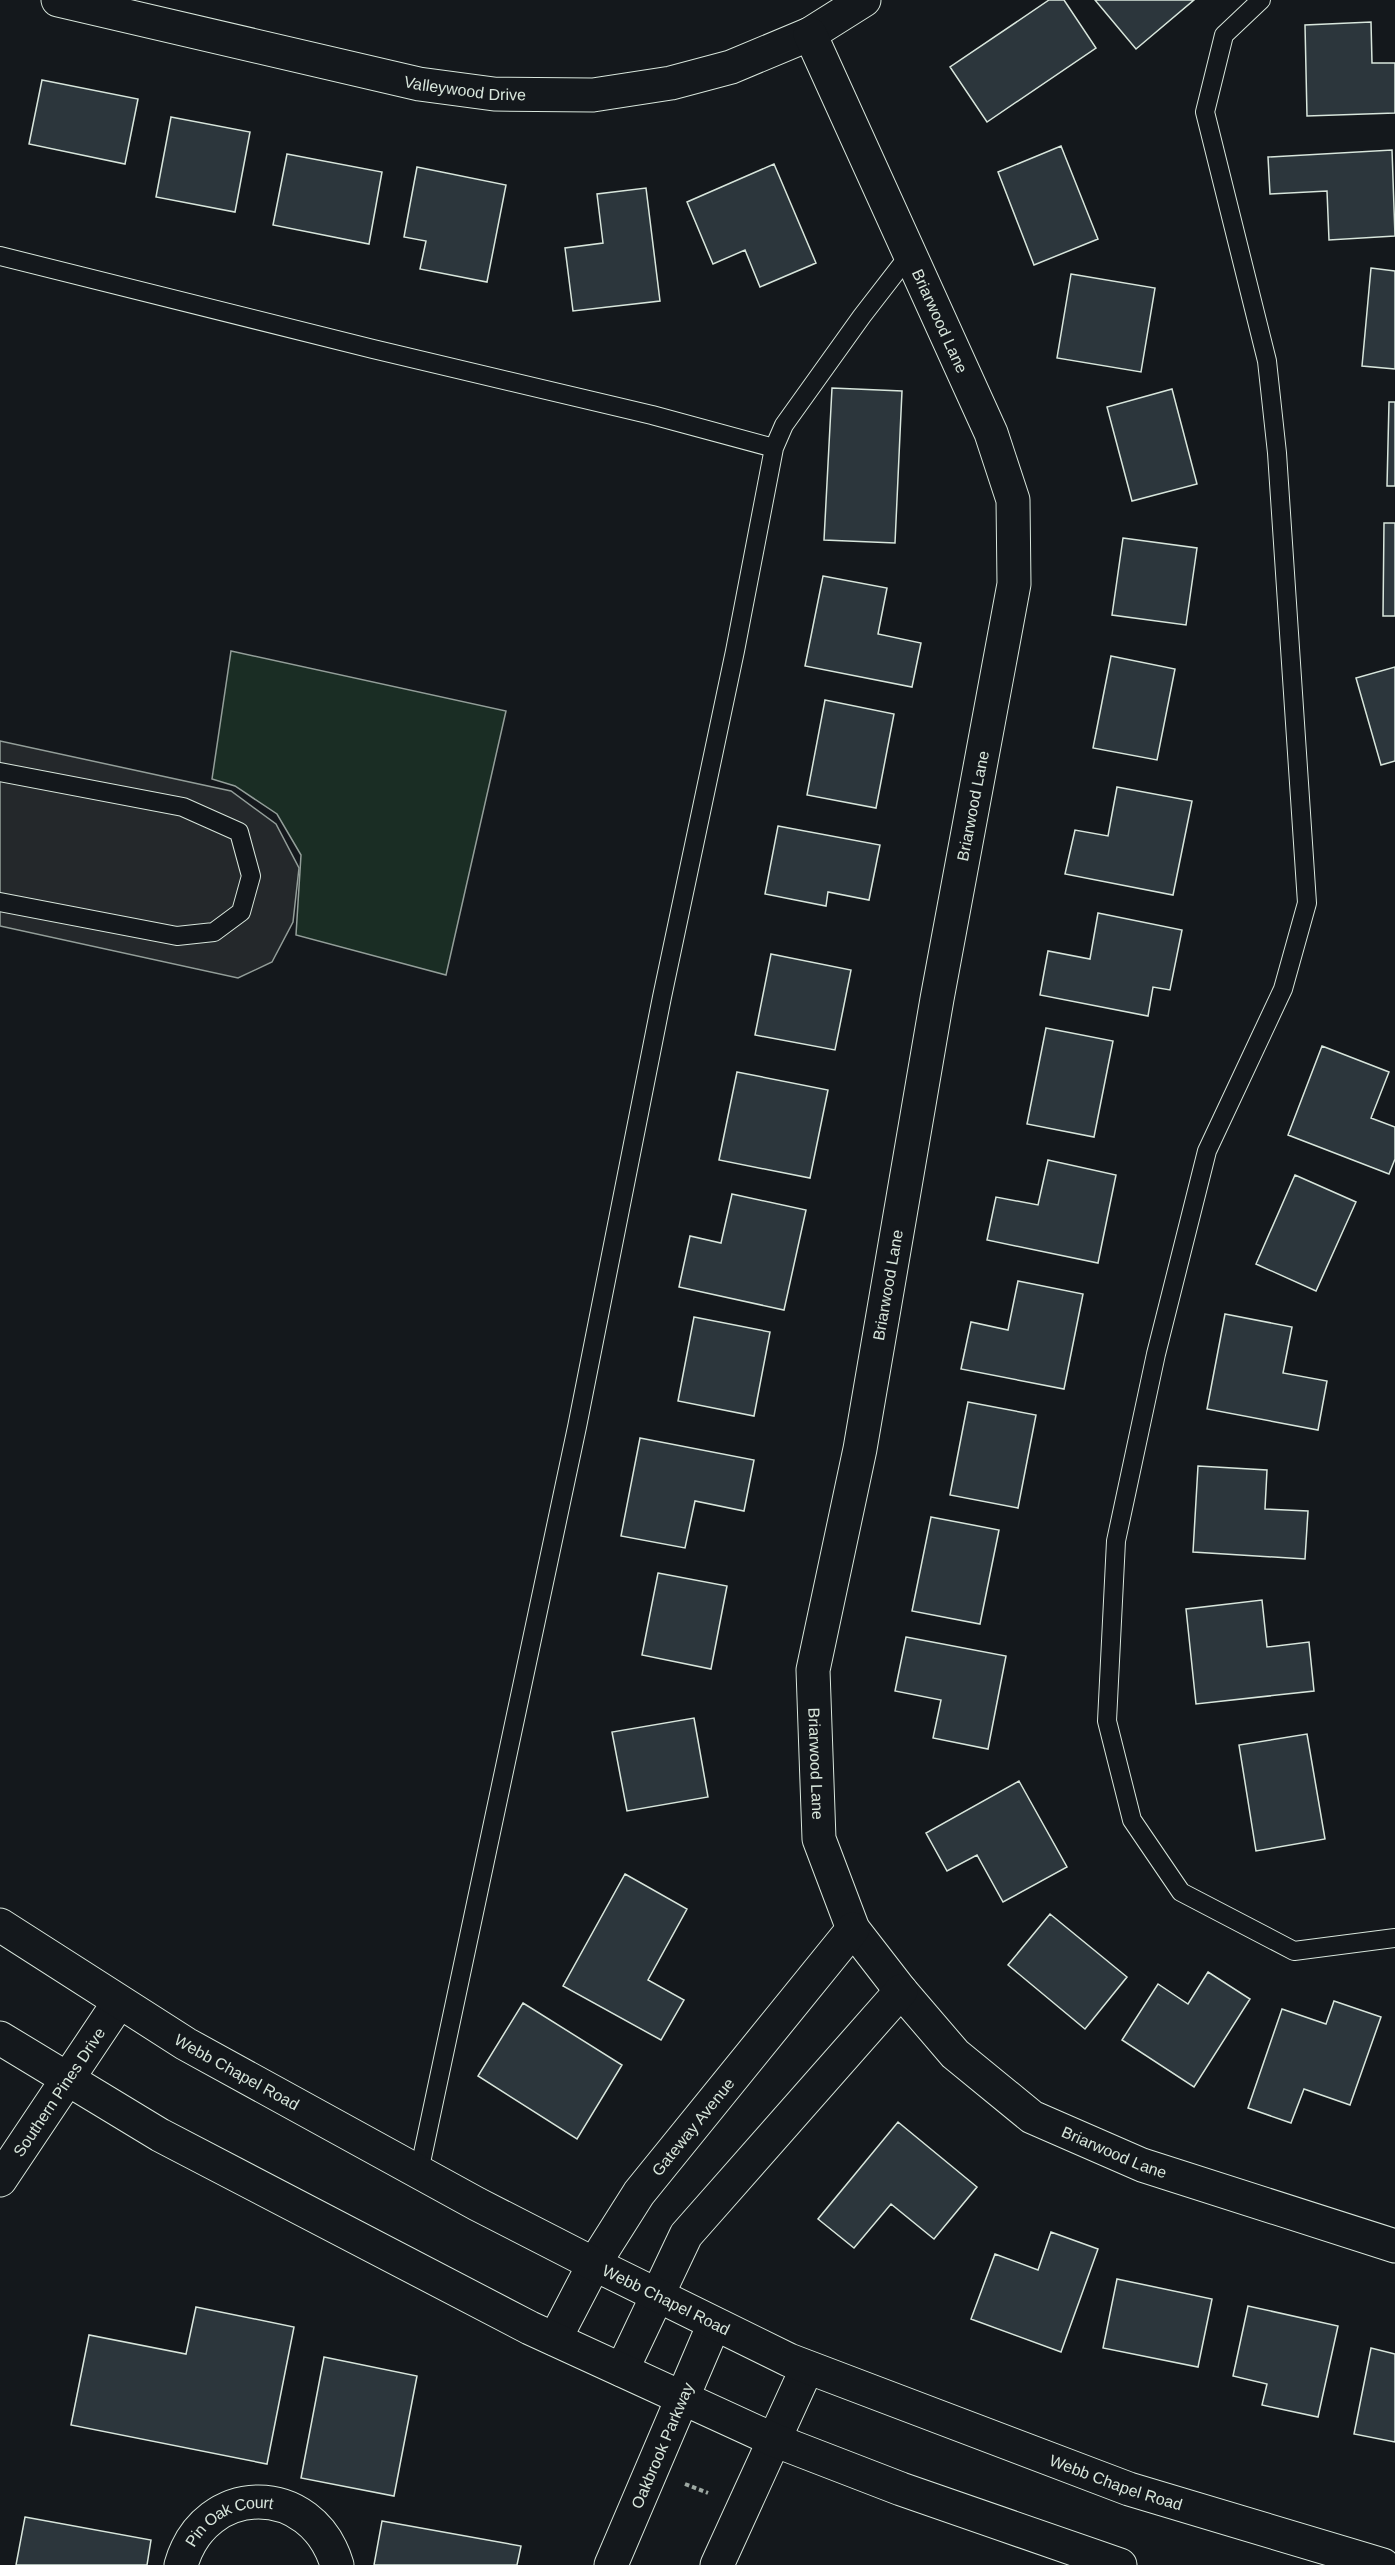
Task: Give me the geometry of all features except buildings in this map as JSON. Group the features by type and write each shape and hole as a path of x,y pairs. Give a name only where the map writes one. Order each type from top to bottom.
{"street":[{"name":"Valleywood Drive","path":"58,0 419,84 494,94 593,95 671,83 731,67 810,34 864,0"},
{"name":"Briarwood Lane","path":"810,34 991,433 1013,500 1014,584 937,999 860,1449 813,1670 819,1839 853,1929 901,1991 955,2054 1032,2117 1142,2165 1395,2246"},
{"name":"Webb Chapel Road","path":"0,1925 186,2044 419,2172 657,2296 807,2368 1129,2489 1383,2565"},
{"name":"Gateway Avenue","path":"555,2339 594,2264 639,2193 853,1929"},
{"path":"622,2370 686,2235 901,1991"},
{"name":"Southern Pines Drive","path":"0,2180 118,2002"},
{"path":"0,2038 160,2135 555,2339 774,2440 901,2489 1120,2565"},
{"name":"Oakbrook Parkway","path":"611,2565 714,2324"},
{"path":"717,2565 807,2368"},
{"name":"Pin Oak Court","path":"181,2565 186,2547 199,2529 215,2514 235,2505 256,2501 278,2504 300,2513 319,2528 332,2548 337,2565"}],"lane":[{"path":"1261,0 1224,34 1205,112 1267,361 1277,453 1308,903 1283,989 1207,1151 1155,1354 1116,1542 1107,1721 1132,1820 1181,1892 1294,1951 1395,1938"},
{"path":"419,2172 575,1438 660,1008 740,628 774,448 784,425 862,316 910,254"},
{"path":"0,256 373,349 652,415 774,448"},
{"path":"0,772 183,807 240,832 251,876 241,912 214,932 177,936 0,902"}],"green space":[{"path":"231,651 506,711 446,975 296,935 301,855 277,814 235,786 212,779"}],"shaded area":[{"path":"0,741 231,791 276,824 299,868 293,922 272,962 238,978 0,926"}]}
